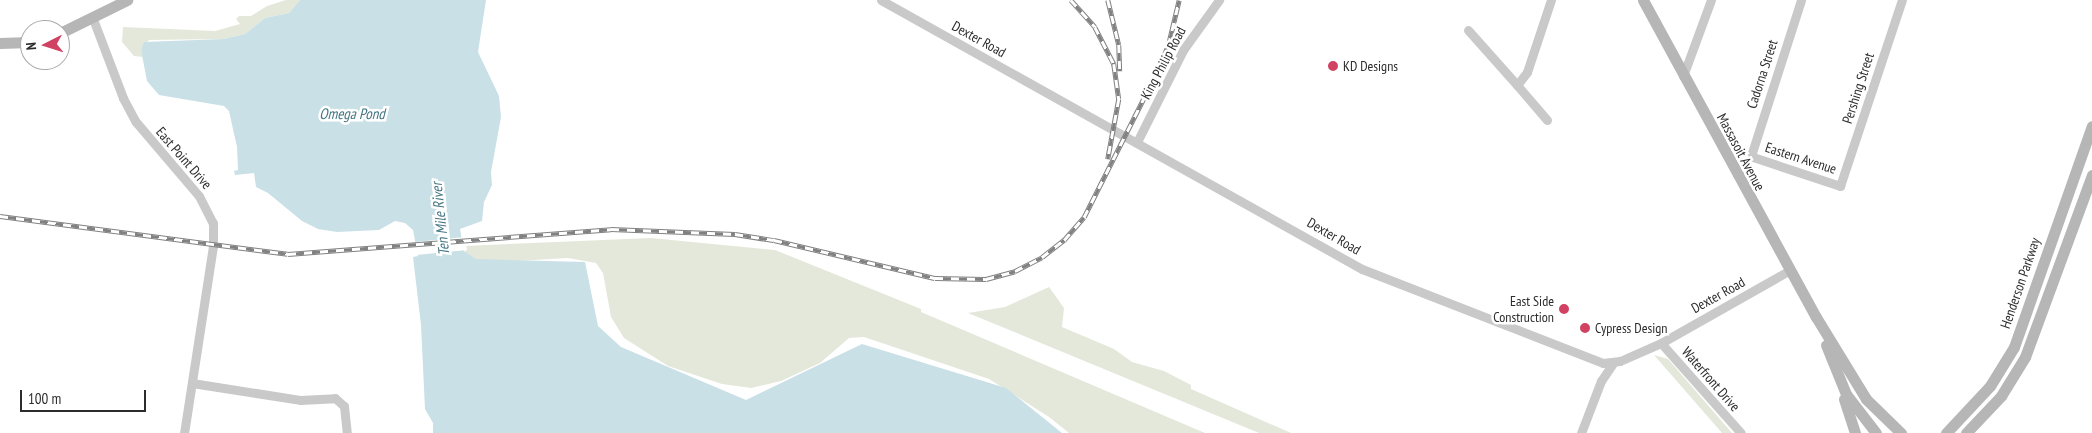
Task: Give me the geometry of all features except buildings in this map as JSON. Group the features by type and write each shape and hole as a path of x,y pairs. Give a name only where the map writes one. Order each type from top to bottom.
{"main road":[{"path":"70,29 93,19 127,0"},
{"name":"Massasoit Avenue","path":"1643,0 1816,317 1866,399 1900,433"},
{"path":"0,43 20,42"},
{"name":"Henderson Parkway","path":"1946,433 1990,386 2014,347 2092,126"},
{"path":"1966,433 1996,402 2025,357 2092,175"},
{"name":"Massasoit Avenue","path":"1816,317 1850,400 1876,433"},
{"path":"1830,354 1855,433"}],"street":[{"name":"Dexter Road","path":"881,0 1362,268 1585,356 1613,363 1661,343 1790,270"},
{"name":"King Philip Road","path":"1137,142 1183,50 1219,0"},
{"path":"1517,85 1527,72 1551,0"},
{"path":"1683,76 1711,0"},
{"name":"Cadorna Street","path":"1753,157 1752,148 1801,0"},
{"name":"Pershing Street","path":"1840,186 1902,0"},
{"name":"East Point Drive","path":"93,19 123,98 136,122 199,196 213,223 213,246 184,433"},
{"path":"1468,30 1548,120"},
{"name":"Eastern Avenue","path":"1753,157 1840,186"},
{"name":"Waterfront Drive","path":"1661,343 1740,433"},
{"path":"1580,433 1602,381 1613,363"},
{"path":"192,383 300,400 335,398 344,406 347,433"}],"shaded area":[{"path":"286,0 300,0 289,13 265,18 245,34 223,39 149,40 141,50 143,57 134,56 122,42 123,27 215,31 240,24 236,19 239,16 251,16 267,6"},
{"path":"651,238 775,250 921,309 921,312 1205,433 1069,433 1049,417 989,379 864,337 849,338 820,363 781,381 751,388 722,384 668,366 624,338 611,317 603,273 596,263 568,258 500,262 476,259 466,253 464,246"},
{"path":"1049,287 1064,308 1062,327 1114,349 1132,362 1164,371 1191,385 1191,389 1291,433 1259,433 968,313 1005,307"},
{"path":"1654,355 1668,359 1732,433 1722,433"}],"water":[{"path":"300,0 486,0 478,52 499,96 501,117 491,172 492,185 484,202 482,221 460,229 464,251 476,259 585,262 598,326 621,347 746,400 862,344 1006,388 1062,433 433,433 433,423 425,409 421,325 413,257 418,256 413,230 405,223 395,221 379,230 337,232 318,229 302,221 268,193 256,187 254,173 235,175 234,171 238,170 237,147 229,111 224,106 159,95 147,81 141,50 144,42 223,39 245,34 265,18 289,13"}],"pier":[{"path":"465,237 467,250 416,255 415,242"}],"railway":[{"path":"1071,0 1095,27 1114,64 1119,99 1108,159"},
{"path":"1108,0 1119,45 1120,71"},
{"path":"0,216 288,254 611,229 735,234 774,240 935,278 986,279 1015,271 1042,257 1064,240 1084,217 1156,74 1168,46 1179,0"}],"place":[{"name":"KD Designs","path":"1333,66"},
{"name":"East Side Construction","path":"1564,309"},
{"name":"Cypress Design","path":"1585,328"}],"water label":[{"name":"Omega Pond","path":"352,114"},
{"name":"Ten Mile River","path":"440,219"}]}
